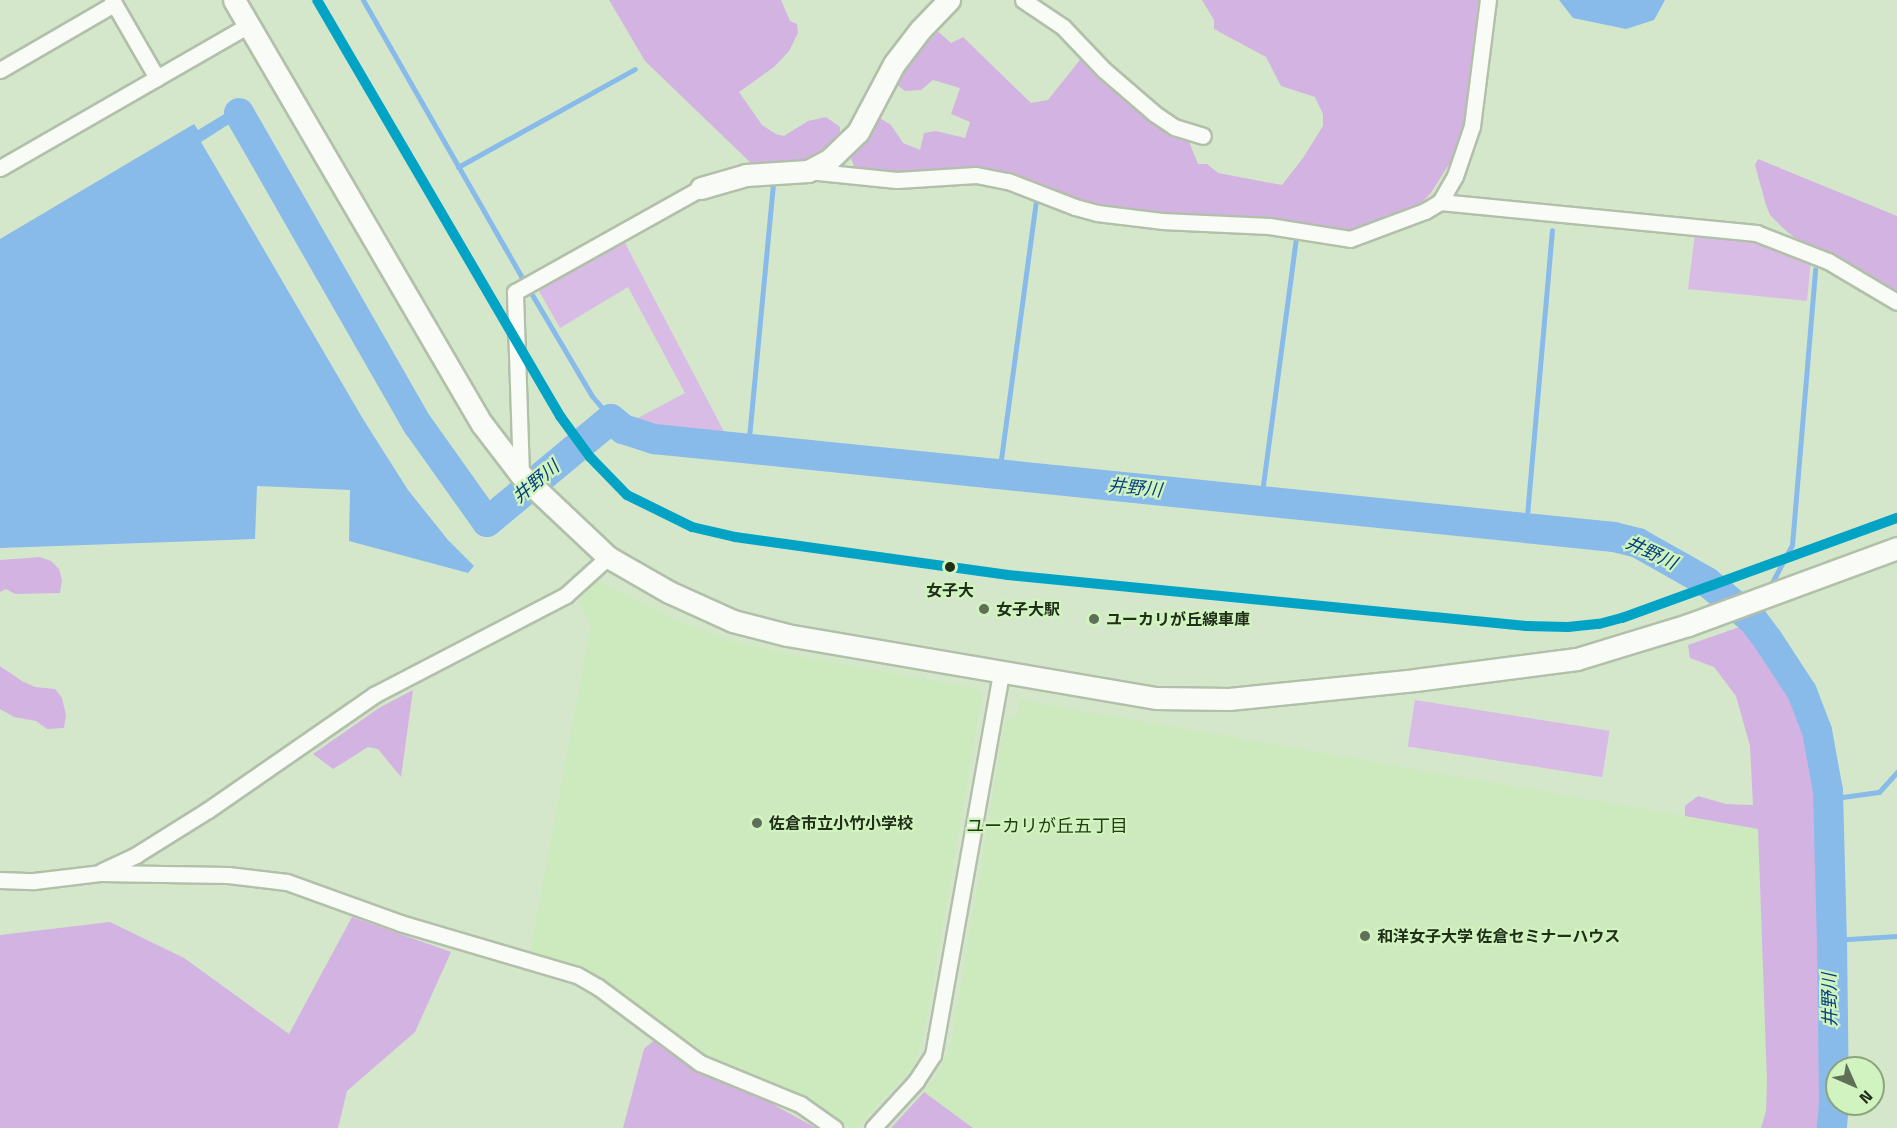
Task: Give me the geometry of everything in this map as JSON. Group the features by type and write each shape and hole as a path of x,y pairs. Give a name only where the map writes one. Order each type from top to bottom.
{"street":[{"path":"234,0 482,424 521,475 608,557 684,600 758,628 1001,673 1156,698 1229,699 1415,680 1577,659 1688,625 1897,548"},
{"path":"808,171 829,160 858,132 894,64 920,30 949,0"},
{"path":"1023,0 1063,27 1104,70 1155,114 1174,127 1203,136"},
{"path":"521,475 515,292 701,188 746,175 808,171 897,180 976,175 1008,181 1097,213 1162,221 1269,226 1350,239 1425,212 1440,202 1455,176 1472,126 1488,0"},
{"path":"0,70 113,2 157,78"},
{"path":"0,168 249,25"},
{"path":"1440,202 1756,233 1828,261 1897,302"},
{"path":"100,873 136,855 208,810 374,696 566,595 608,557"},
{"path":"873,1128 916,1081 933,1055 1001,673"},
{"path":"0,880 34,881 100,873 228,875 287,882 400,923 577,975 598,987 700,1063 800,1104 834,1128"}],"shaded area":[{"path":"609,0 781,0 790,21 797,24 798,33 789,51 774,67 739,92 762,125 776,134 784,136 808,121 826,117 840,127 840,141 811,158 754,166 645,61"},
{"path":"1202,0 1482,0 1464,125 1456,153 1431,193 1418,206 1349,233 1096,208 975,169 895,174 855,169 849,152 878,117 891,125 903,143 920,150 924,133 936,131 965,138 970,122 951,114 960,88 933,80 921,90 905,91 895,83 902,66 934,28 951,43 963,37 1031,103 1048,100 1083,56 1188,139 1198,164 1207,164 1218,173 1282,185 1303,158 1323,126 1323,114 1315,97 1281,86 1266,57 1214,29 1214,20"},
{"path":"1758,159 1897,216 1897,293 1867,273 1795,238 1784,229 1770,215 1766,205 1755,165"},
{"path":"1695,234 1755,240 1811,260 1807,301 1688,289"},
{"path":"624,241 730,443 657,435 628,423 685,393 628,287 560,328 539,291"},
{"path":"40,557 51,561 59,569 62,580 60,593 15,594 6,589 0,592 0,560"},
{"name":"佐倉市立小竹小学校","path":"599,581 679,621 726,640 787,654 973,688 982,695 923,1040 913,1066 858,1127 850,1128 817,1104 701,1055 600,979 581,969 530,952 591,625 578,600"},
{"path":"1748,624 1763,643 1802,707 1812,735 1822,796 1828,1056 1825,1056 1826,1128 1761,1128 1766,1111 1767,1082 1758,829 1685,816 1685,806 1698,796 1726,804 1753,805 1750,746 1736,696 1714,667 1690,658 1688,645"},
{"path":"0,666 35,687 55,689 62,698 66,715 64,728 47,729 36,721 14,717 0,709"},
{"path":"413,690 401,777 378,749 368,747 333,769 313,754 379,708"},
{"name":"和洋女子大学 佐倉セミナーハウス","path":"1020,700 1758,829 1767,1082 1766,1111 1761,1128 973,1128 924,1092 940,1071 951,1044 1006,717 1016,719"},
{"path":"1415,700 1610,731 1602,777 1408,746"},
{"path":"352,917 451,952 415,1032 347,1091 338,1128 0,1128 0,935 110,922 184,958 289,1034"},
{"path":"653,1041 698,1073 767,1101 816,1128 623,1128 644,1049"},
{"path":"924,1092 973,1128 891,1128"}],"water":[{"path":"1559,0 1665,0 1654,20 1626,29 1573,18"},
{"path":"231,110 237,119 201,142 363,419 408,490 448,540 474,566 468,573 349,541 350,490 257,486 255,539 0,548 0,239 194,124 198,130"}],"waterway":[{"path":"363,0 592,396 611,419"},
{"path":"458,167 635,69"},
{"path":"230,118 239,113"},
{"name":"井野川","path":"239,113 418,425 487,522 611,419 623,429 654,439 1614,537 1638,543 1707,582 1753,620 1768,640 1802,692 1817,731 1828,791 1834,1103 1832,1128"},
{"path":"748,448 773,184"},
{"path":"999,474 1036,201"},
{"path":"1526,527 1552,230"},
{"path":"1261,500 1296,239"},
{"path":"1769,588 1792,545 1815,269"},
{"path":"1753,620 1761,604"},
{"path":"1828,799 1879,792 1897,772"},
{"path":"1832,940 1897,936"}],"transit line":[{"path":"317,0 560,416 590,457 627,495 692,527 735,537 1008,575 1526,626 1568,627 1599,624 1622,618 1897,518"}],"place":[{"name":"女子大","path":"950,567"},
{"name":"女子大駅","path":"984,609"},
{"name":"ユーカリが丘線車庫","path":"1094,619"},
{"name":"佐倉市立小竹小学校","path":"757,823"},
{"name":"和洋女子大学 佐倉セミナーハウス","path":"1365,936"}],"district":[{"name":"ユーカリが丘五丁目","path":"1047,826"}]}
